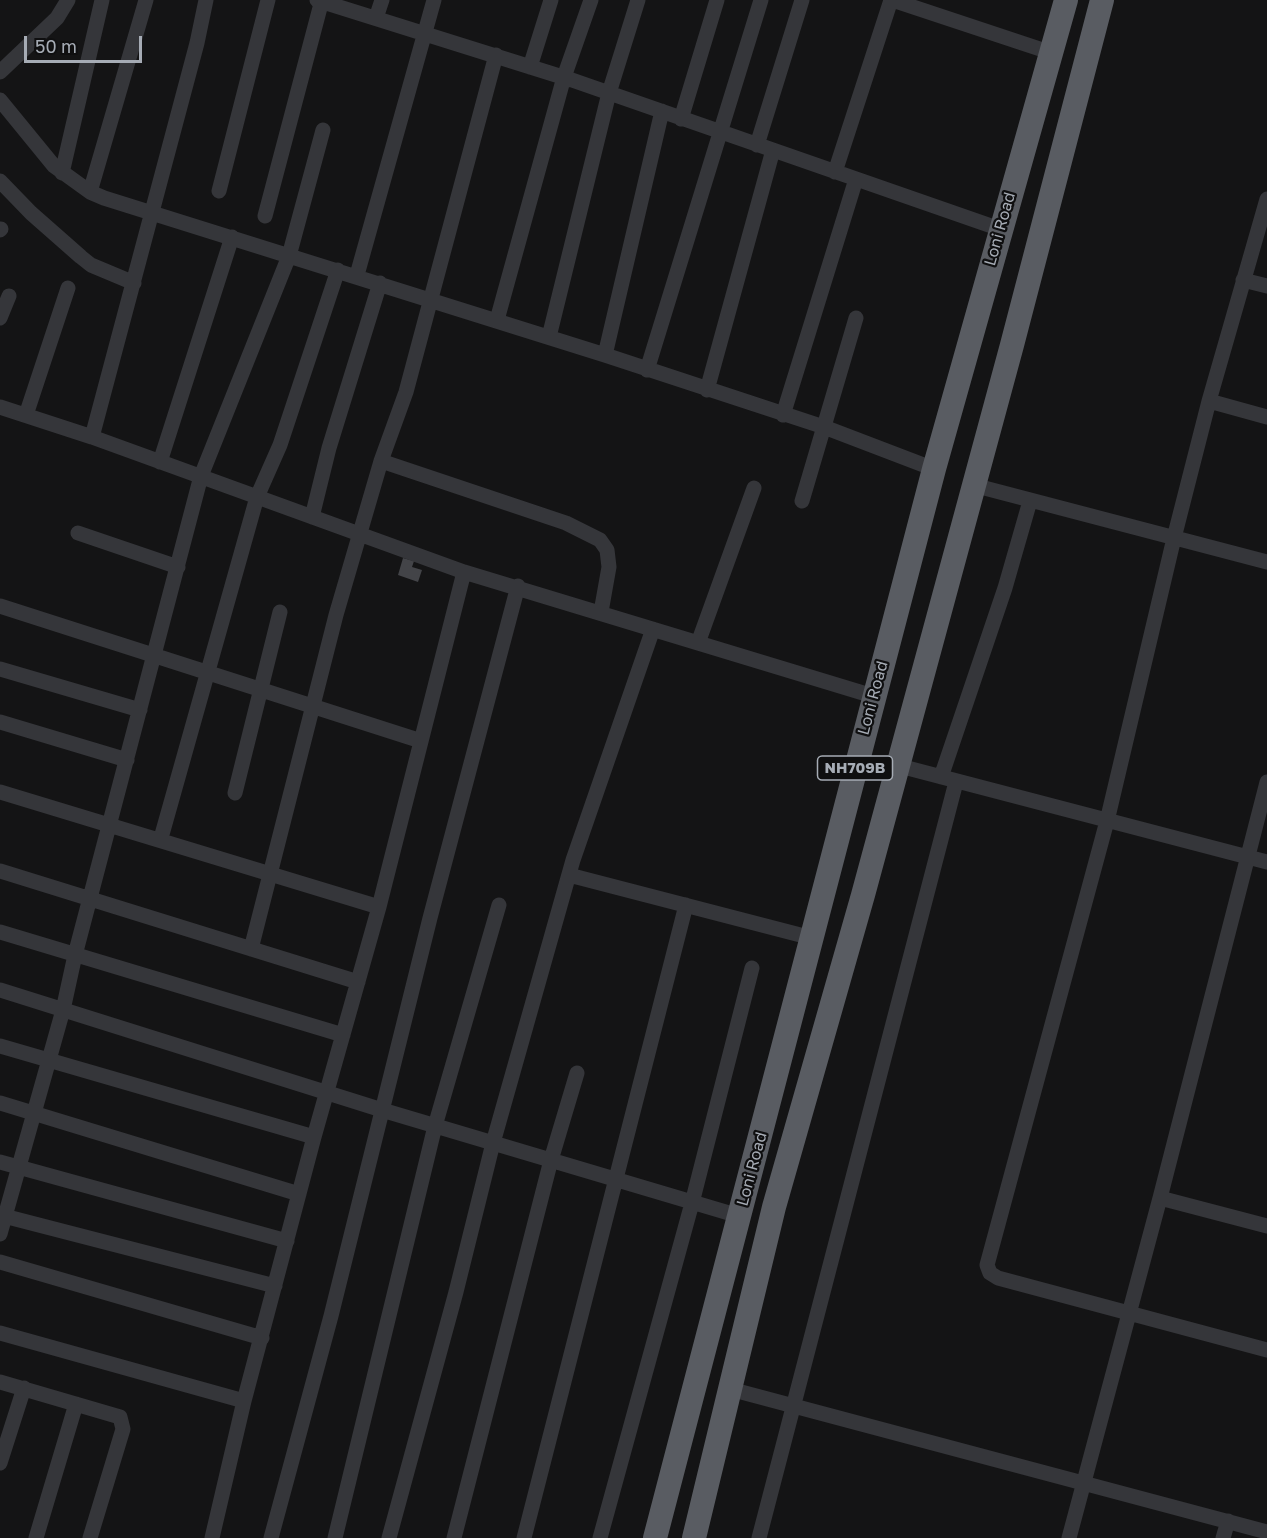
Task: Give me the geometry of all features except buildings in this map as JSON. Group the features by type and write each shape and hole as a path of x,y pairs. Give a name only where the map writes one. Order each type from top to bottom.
{"highway":[{"name":"Loni Road","path":"655,1538 873,696 1000,228 1066,0"},
{"name":"Loni Road","path":"694,1538 774,1207 973,485 1102,0"}],"street":[{"path":"0,72 57,18 68,0"},
{"path":"62,173 73,117 102,0"},
{"path":"90,192 146,0"},
{"path":"92,437 198,43 206,0"},
{"path":"219,191 268,0"},
{"path":"265,216 320,0 564,77 1000,228"},
{"path":"376,18 382,0"},
{"path":"357,275 423,31 434,0"},
{"path":"530,66 551,0"},
{"path":"497,320 564,77 591,0"},
{"path":"549,337 609,93 638,0"},
{"path":"681,119 717,0"},
{"path":"647,370 761,0"},
{"path":"757,145 802,0"},
{"path":"835,172 892,0 1052,53"},
{"path":"251,949 311,706 381,461 406,392 496,55"},
{"path":"0,100 62,173 90,192 605,355 824,427 934,469"},
{"path":"605,355 662,111"},
{"path":"0,1234 3,1216 63,1010 75,956 201,476 289,256 322,130"},
{"path":"707,390 773,150"},
{"path":"783,415 856,178"},
{"path":"0,181 53,233 91,265 134,283"},
{"path":"1267,199 1209,401 1107,821 987,1265 990,1273 998,1278 1267,1350"},
{"path":"160,462 232,237"},
{"path":"160,838 258,497 280,445 338,270"},
{"path":"1243,280 1267,286"},
{"path":"312,517 329,448 380,283"},
{"path":"26,415 68,288"},
{"path":"0,318 9,296"},
{"path":"802,501 856,318"},
{"path":"1209,401 1267,417"},
{"path":"0,407 92,437 464,572 518,586 873,696"},
{"path":"381,461 566,523 600,540 607,550 609,567 601,612"},
{"path":"973,485 1267,562"},
{"path":"698,643 754,488"},
{"path":"941,777 1005,588 1030,501"},
{"path":"78,533 178,567"},
{"path":"212,1538 244,1401 314,1137 379,907 464,572"},
{"path":"271,1538 291,1471 518,586"},
{"path":"0,606 421,741"},
{"path":"235,793 280,612"},
{"path":"389,1538 494,1143 569,875 652,629"},
{"path":"0,669 140,710"},
{"path":"0,722 127,760"},
{"path":"896,765 1267,862"},
{"path":"759,1538 957,782"},
{"path":"1069,1538 1085,1485 1267,782"},
{"path":"0,792 160,838 379,907"},
{"path":"0,871 358,982"},
{"path":"569,875 812,938"},
{"path":"335,1538 435,1126 499,905"},
{"path":"524,1538 686,905"},
{"path":"0,932 344,1035"},
{"path":"600,1538 692,1203 752,968"},
{"path":"0,990 382,1110 739,1216"},
{"path":"0,1046 314,1137"},
{"path":"454,1538 551,1160 577,1073"},
{"path":"0,1103 299,1194"},
{"path":"0,1162 287,1241"},
{"path":"1160,1198 1267,1226"},
{"path":"3,1216 275,1286"},
{"path":"0,1262 262,1338"},
{"path":"0,1333 244,1401"},
{"path":"0,1382 120,1417 123,1424 90,1538"},
{"path":"0,1463 24,1389"},
{"path":"730,1389 1267,1532"},
{"path":"36,1538 76,1404"},
{"path":"1223,1538 1228,1521"}]}
